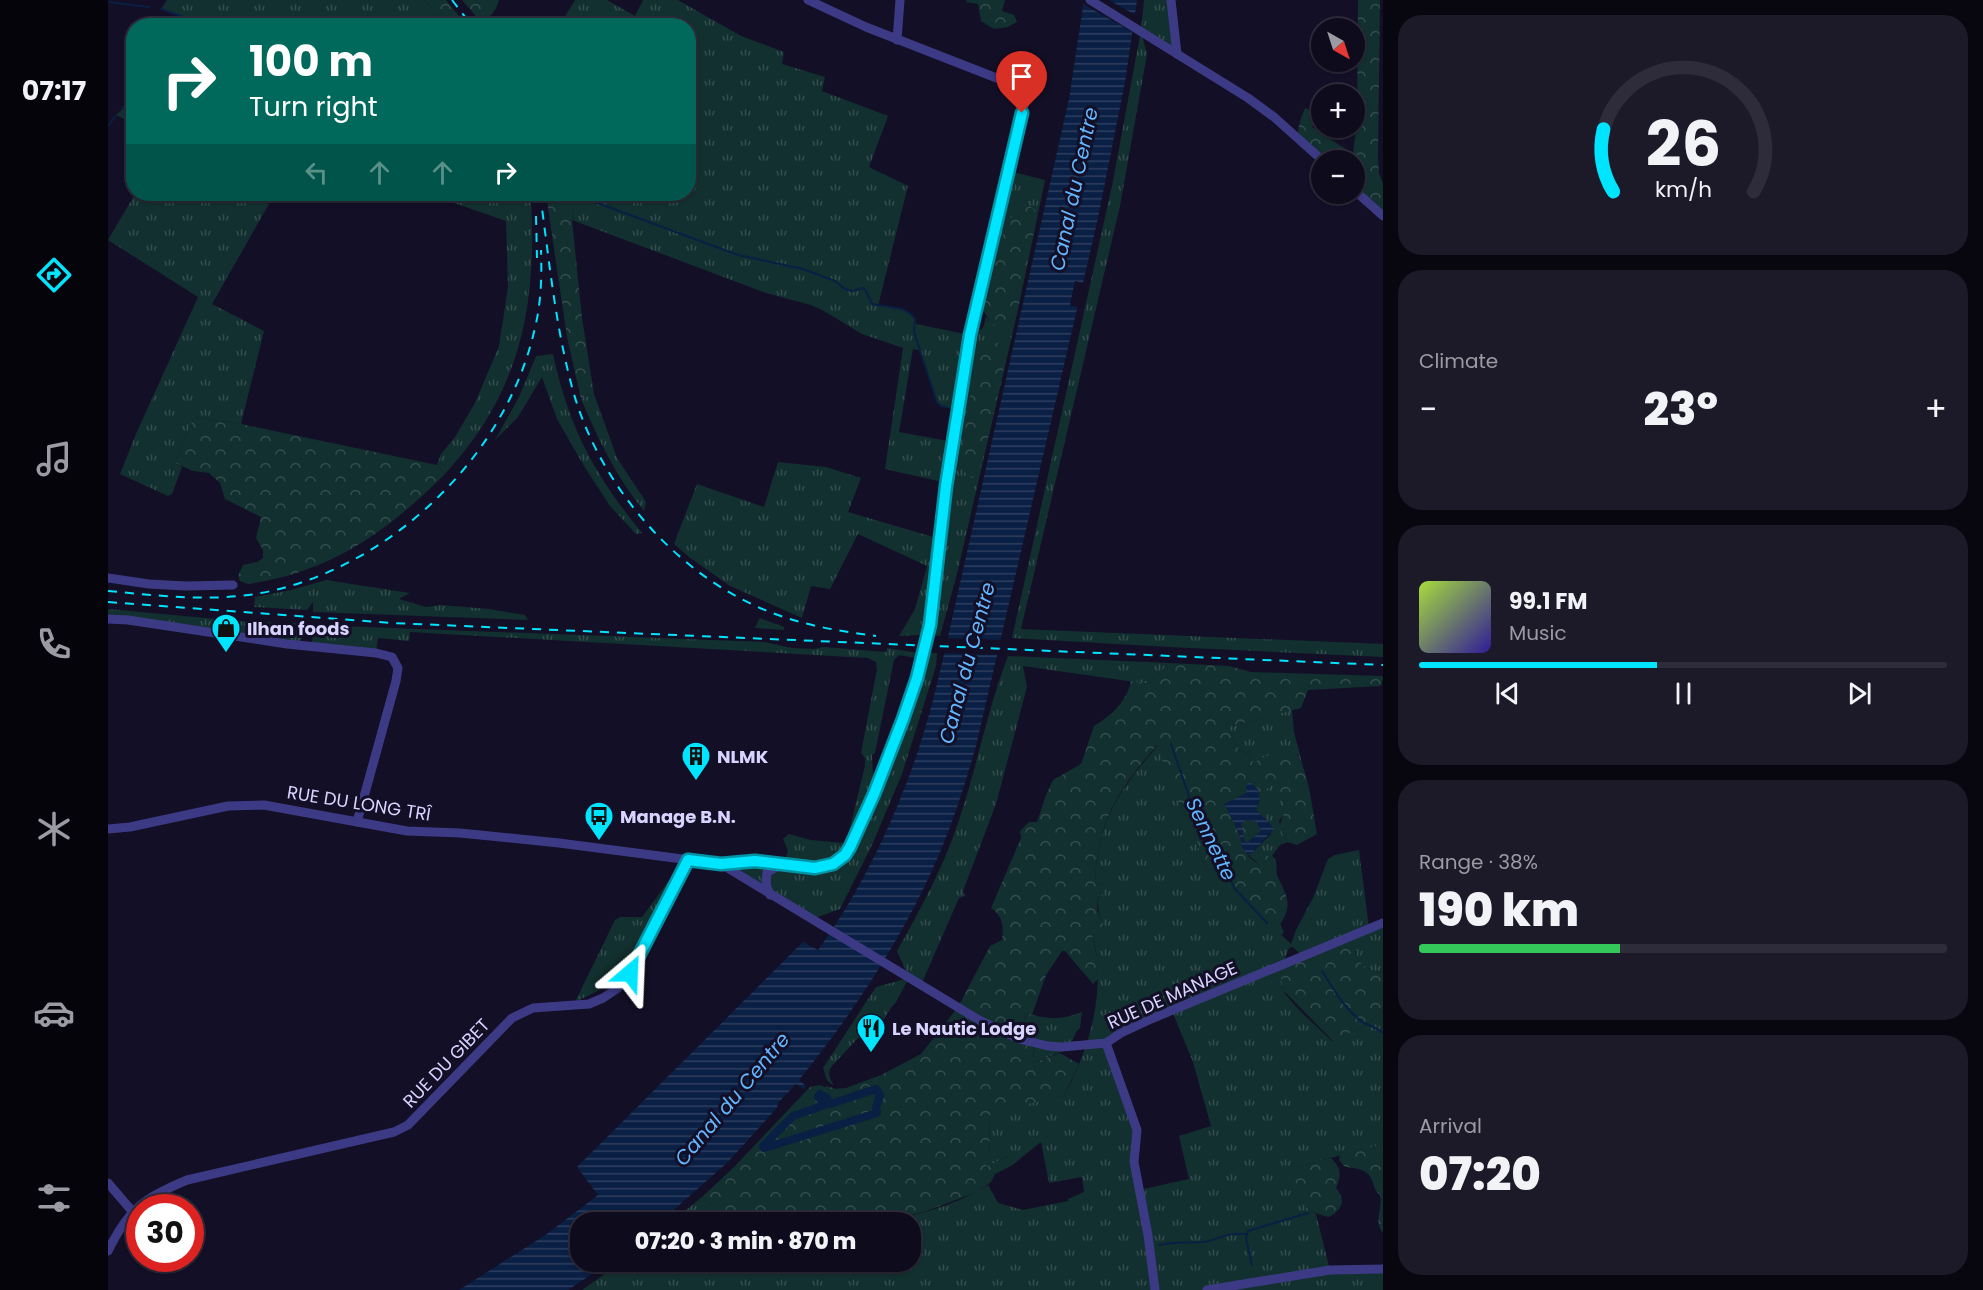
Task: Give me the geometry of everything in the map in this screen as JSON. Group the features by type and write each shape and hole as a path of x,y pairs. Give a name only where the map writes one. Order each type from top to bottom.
{"street":[{"path":"897,40 900,0"},
{"path":"1090,0 1261,107 1311,150"},
{"path":"1171,0 1177,54"},
{"path":"721,864 755,861 815,868 833,864 845,855 850,847 874,794 917,678 930,625 946,486 970,335 1025,102 1017,86 897,40 811,1"},
{"path":"1365,200 1383,216"},
{"path":"108,578 185,586 233,585"},
{"path":"108,619 286,644 374,652 392,657 398,668 396,681 357,822"},
{"name":"RUE DU LONG TRÎ","path":"108,829 130,827 228,806 248,804 278,807 407,831 460,833 559,843 721,864"},
{"name":"RUE DU GIBET","path":"154,1194 187,1180 394,1132 408,1125 513,1018 533,1008 589,1004 618,988 630,973 683,859"},
{"path":"721,864 770,895"},
{"path":"770,895 766,884 767,872 783,864"},
{"name":"RUE DE MANAGE","path":"770,895 1005,1034 1026,1041 1062,1047 1106,1043 1151,1019 1383,923"},
{"path":"1106,1043 1137,1130 1134,1162 1149,1235 1155,1290"},
{"path":"108,1183 126,1204"},
{"name":"RUE DU GIBET","path":"108,1251 126,1220"},
{"path":"1207,1290 1330,1270 1383,1269"}],"green space":[{"path":"167,0 424,0 439,18 185,18 161,9"},
{"path":"424,0 446,0 460,18 439,18"},
{"path":"462,0 499,0 488,18 478,18"},
{"path":"575,0 607,0 635,16 643,0 678,0 741,36 784,52 782,64 825,77 822,91 888,116 869,167 908,186 878,306 906,311 914,318 916,324 970,335 983,328 986,317 994,324 1002,325 1017,314 957,574 940,636 934,635 930,625 921,635 899,636 915,609 927,566 858,534 830,589 811,586 802,618 730,586 674,544 697,484 764,507 778,462 826,467 861,478 848,512 940,539 947,483 885,469 903,348 862,334 811,305 766,293 572,220 575,201 696,201 696,18 564,18","holes":["913,349 919,350 937,402 941,406 958,410 953,442 899,432"]},
{"path":"967,0 1005,0 1002,11 1014,15 1017,22 1008,27 994,29 981,21 978,4 966,2"},
{"path":"1144,0 1171,0 1177,54 1141,31 1147,54 1120,206 1021,629 1383,644 1383,657 1012,638 1113,181 1141,30"},
{"path":"1358,0 1380,0 1378,156 1379,173 1383,184 1383,216 1365,199 1365,150 1353,150 1355,138 1365,138 1365,84 1357,84 1357,72 1365,72 1365,18 1358,18"},
{"path":"126,106 126,120 116,115"},
{"path":"1305,108 1311,110 1311,138 1329,138 1347,150 1311,150 1303,142 1298,133"},
{"path":"1009,171 1045,180 1038,214 1034,209 999,238 981,307"},
{"path":"131,201 264,201 269,204 212,304 264,331 241,424 194,417 175,463 182,467 172,494 168,496 120,474 198,297 108,240"},
{"path":"448,201 531,201 532,239 531,277 526,313 507,380 491,412 445,474 437,465 441,454 455,437 475,403 499,346 508,287 506,221"},
{"path":"547,201 575,201 572,220 582,318 594,394 581,399 567,337"},
{"path":"1027,205 1038,214 1017,314 1004,326 998,327 991,323 981,307 999,238 1011,227 1010,223 1014,213"},
{"path":"981,341 987,345 994,342 1002,345 1006,360 979,475 972,478 962,470 958,457 964,445 963,429 971,411 970,396 976,373 971,350 975,342"},
{"path":"553,354 567,405 586,449 610,491 642,533 636,534 610,506 584,466 557,419 542,377 518,417 495,440 519,397 536,356"},
{"path":"594,394 617,458 646,502 644,511 608,457 581,399"},
{"path":"194,417 241,424 437,465 445,474 401,514 356,546 306,570 248,584 240,581 238,576 243,565 263,558 263,550 256,538 261,517 225,499 220,483 209,473 193,471 175,463"},
{"path":"326,580 410,593 399,599 426,607 441,605 489,609 525,615 528,620 313,612 313,602 307,610 254,607 255,597"},
{"path":"108,609 249,622 304,623 304,636 299,642 108,619"},
{"path":"760,618 784,627 784,630 755,628"},
{"path":"313,625 764,642 792,648 824,647 886,652 887,648 918,653 922,659 931,653 937,653 936,666 902,774 872,845 840,909 812,919 737,868 770,869 783,864 788,851 783,839 789,834 811,840 844,843 847,839 865,766 865,758 861,753 877,669 876,662 868,658 410,632 409,641 378,638 376,653 312,643","holes":["899,655 921,659 874,792 872,755 875,753 894,660"]},
{"path":"1008,656 1169,663 1149,684 1023,666 1027,687 996,804 963,891 965,896 959,898 921,985 909,978 897,951 952,840"},
{"path":"1169,663 1229,666 1251,672 1382,676 1381,686 1308,690 1301,708 1228,727 1236,745 1241,751 1247,753 1254,763 1292,748 1298,756 1306,777 1317,834 1297,845 1288,842 1281,830 1280,824 1285,811 1277,781 1265,790 1258,793 1257,788 1225,804 1249,856 1257,863 1266,856 1272,856 1276,860 1277,875 1286,894 1288,905 1280,925 1284,932 1281,935 1245,901 1228,876 1208,870 1202,859 1194,832 1178,802 1157,745 1121,792 1100,840 1095,882 1105,889 1098,897 1097,910 1104,927 1098,933 1092,933 1098,979 1093,984 1065,951 1062,951 1046,975 1032,1015 1027,1013 1025,1018 1026,1041 1034,1043 1033,1063 1060,1053 1079,1064 1064,1096 993,1111 989,1116 990,1162 984,1168 1009,1156 1011,1166 995,1174 991,1182 977,1192 921,1213 718,1212 703,1196 810,1087 819,1085 836,1089 846,1088 881,1075 921,1054 958,1007 990,946 1002,940 1002,922 991,908 1021,838 1020,831 1029,822 1037,822 1053,780 1081,764 1094,726 1117,707 1126,695 1131,681 1149,684"},
{"path":"1292,710 1294,732 1303,766 1298,755 1285,749 1276,756 1254,763 1247,753 1241,751 1236,745 1228,727"},
{"path":"1158,745 1178,802 1194,832 1202,859 1208,870 1228,876 1243,899 1291,944 1313,898 1328,859 1335,855 1359,850 1369,928 1383,923 1383,973 1364,966 1355,956 1357,951 1302,956 1293,947 1289,948 1287,953 1282,978 1283,989 1291,1001 1332,1041 1361,1028 1383,1011 1383,1144 1297,1167 1306,1207 1316,1214 1330,1270 1383,1269 1383,1290 582,1290 608,1272 921,1272 921,1213 954,1202 988,1185 998,1203 1023,1210 1068,1201 1084,1192 1082,1177 1049,1183 1041,1142 1011,1166 1008,1156 982,1170 990,1162 989,1115 993,1110 1064,1096 1082,1057 1089,1037 1097,995 1098,974 1092,932 1104,927 1098,906 1102,885 1095,882 1097,860 1106,823 1132,777","holes":["1172,1011 1193,1062 1211,1126 1179,1136 1189,1179 1139,1190 1137,1134 1106,1043"]},
{"path":"1277,780 1286,811 1279,821 1288,842 1280,845 1272,856 1266,856 1258,863 1247,854 1252,853 1271,834 1268,821 1256,810 1260,799 1258,793"},
{"path":"1247,820 1257,822 1261,831 1247,843 1244,841 1241,823"},
{"path":"676,871 628,963 605,987 575,1002 615,920 620,917 642,917"},
{"path":"1350,936 1357,942 1355,956 1358,960 1367,968 1383,973 1383,1011 1361,1028 1333,1041 1283,990 1282,965"},
{"path":"909,978 877,1031 865,1040 858,1038 832,1066 829,1075 834,1085 831,1084 823,1068 876,987"},
{"path":"1082,1012 1080,1028 1070,1046 1073,1047 1033,1063 1034,1044 1026,1041 1025,1034 1027,1013 1055,1018"},
{"path":"1383,1144 1383,1233 1378,1220 1380,1195 1370,1177 1362,1170 1344,1166 1339,1160 1340,1155"},
{"path":"1331,1158 1340,1172 1336,1188 1341,1196 1342,1204 1329,1217 1311,1211 1300,1200 1297,1194 1296,1177 1297,1167"},
{"path":"703,1196 718,1212 684,1212"}],"water":[{"name":"Canal du Centre","path":"1084,0 1137,0 1125,82 1098,218 976,746 941,850 912,911 878,970 840,1027 799,1080 806,1086 804,1089 796,1084 727,1163 671,1212 576,1212 598,1195 577,1167 803,942 818,950 850,901 892,819 929,716 1069,99"},
{"path":"1249,782 1257,788 1260,799 1256,810 1274,829 1252,853 1247,854 1242,847 1239,832 1224,804 1247,793 1246,787","holes":["1247,820 1257,822 1261,831 1247,843 1244,841 1241,823"]},
{"path":"570,1216 570,1272 595,1272 568,1290 459,1290 547,1234"}],"pier":[{"path":"1081,0 1109,0 1137,16 1134,33 1080,2"},
{"path":"1075,281 1086,284 1080,308 1070,305"},
{"path":"945,638 1003,640 1000,655 942,653"}],"waterway":[{"path":"108,2 149,7"},
{"path":"161,9 185,18"},
{"path":"122,108 126,105"},
{"path":"108,126 116,115"},
{"path":"503,201 514,202"},
{"path":"592,201 738,255 803,269 835,281 845,289 852,291 863,288 872,304 902,309 911,314 915,319 914,332 937,402 947,407"},
{"name":"Sennette","path":"1171,744 1190,799 1235,889 1267,923"},
{"name":"Sennette","path":"1322,971 1349,1010 1361,1021 1383,1033"},
{"path":"876,1089 880,1095 876,1108 877,1113 764,1148 763,1146 793,1116 825,1105 818,1097 820,1094 827,1098 830,1104 876,1089"},
{"path":"1252,1265 1246,1238 1248,1231 1308,1213"},
{"path":"1159,1245 1203,1242 1228,1235 1246,1234"}],"railway":[{"path":"452,0 466,18"},
{"path":"541,201 557,315 572,387 584,422 600,457 620,490 671,548 700,573 732,594 792,620 834,630 876,636"},
{"path":"536,216 537,258"},
{"path":"108,591 210,598 271,591 317,577 360,556 401,529 438,497 471,461 498,420 519,377 534,332 540,291 541,250"},
{"path":"108,602 392,623 1383,665"}],"place":[{"name":"Ilhan foods","path":"226,654"},
{"name":"NLMK","path":"696,782"},
{"name":"Manage B.N.","path":"599,842"},
{"name":"Le Nautic Lodge","path":"871,1054"}],"route":[{"path":"630,973 688,860 721,864 755,861 815,868 833,864 845,855 850,847 874,794 903,719 917,678 930,625 946,486 970,335 1022,113"}]}
